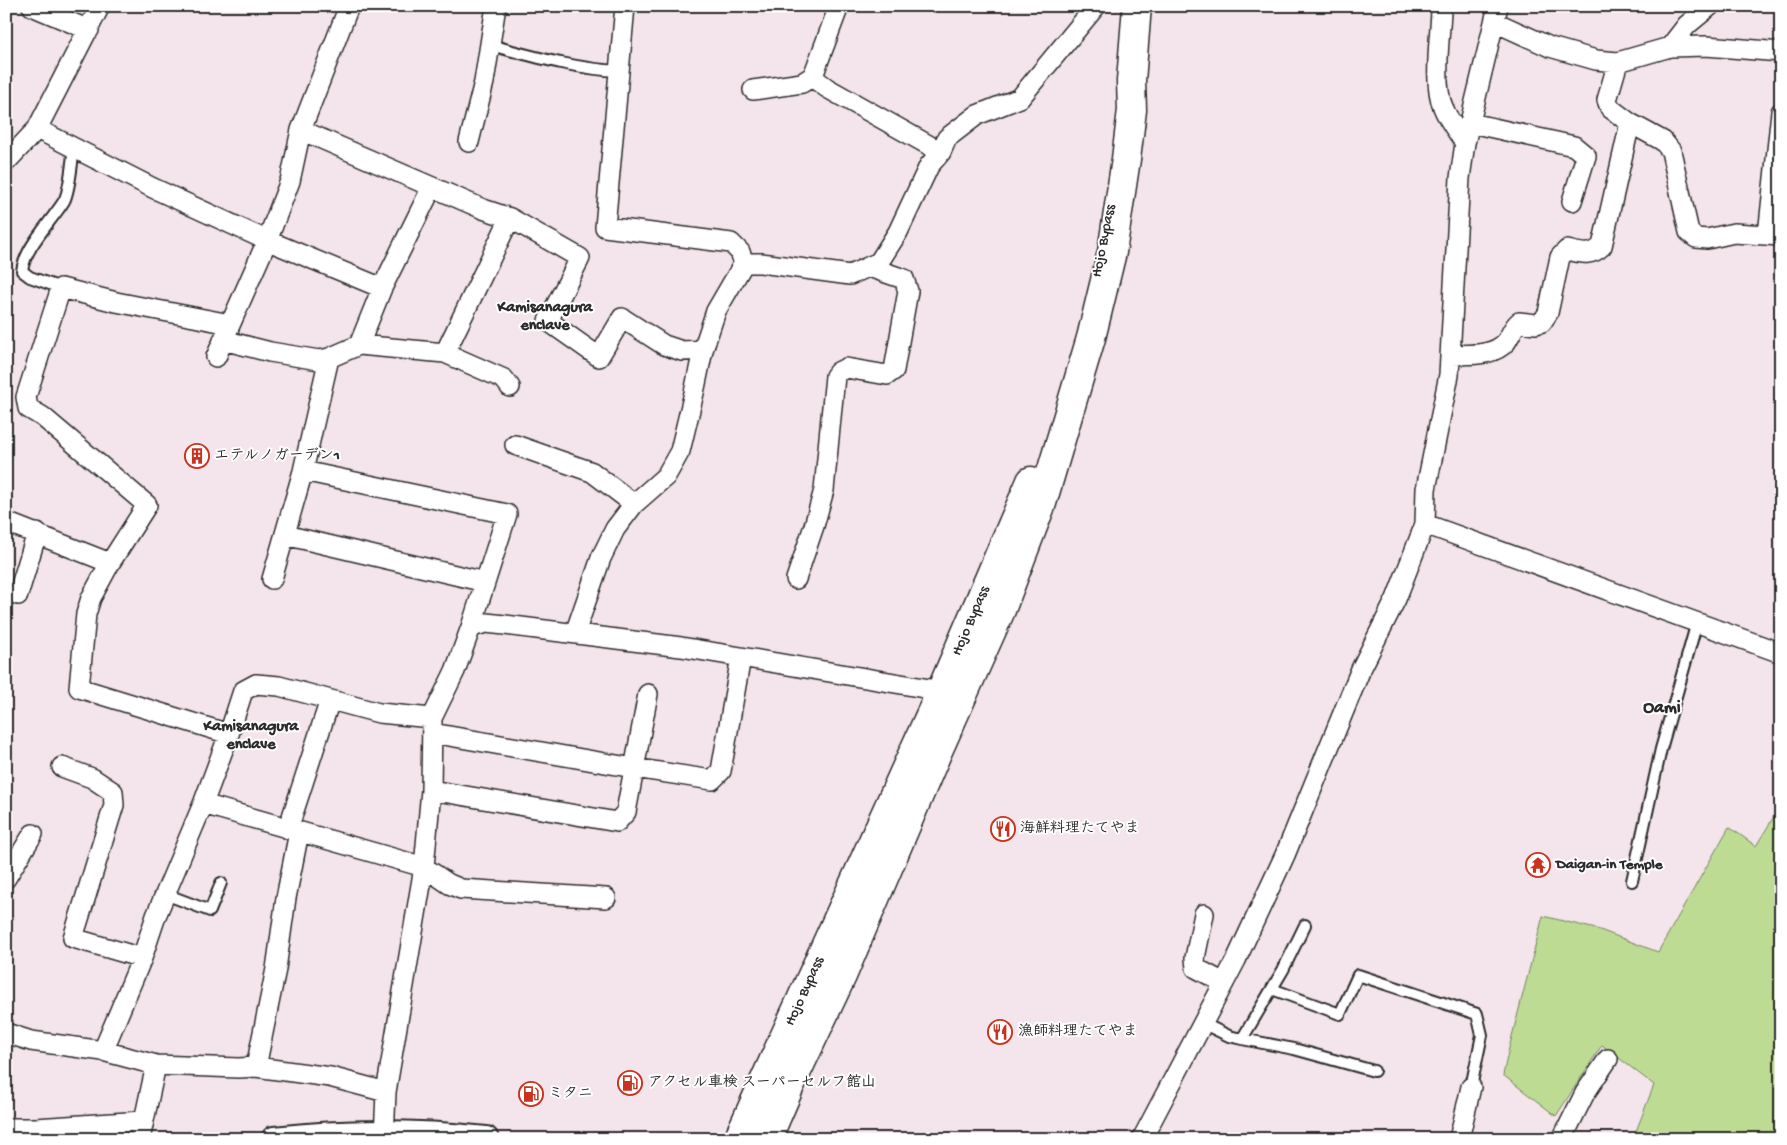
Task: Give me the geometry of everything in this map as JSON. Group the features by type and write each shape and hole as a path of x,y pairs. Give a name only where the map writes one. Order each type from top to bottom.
{"highway":[{"name":"Hojo Bypass","path":"738,1139 951,696 1001,610 1042,503 1104,289 1121,198 1132,110 1131,81 1137,6"},
{"name":"Hojo Bypass","path":"767,1139 842,976 951,696"}],"street":[{"path":"32,6 89,30"},
{"path":"6,162 37,129 100,6"},
{"path":"223,340 267,240 290,181 301,130 349,6"},
{"path":"469,142 484,82 496,6"},
{"path":"626,6 605,227 731,243 740,252 744,263"},
{"path":"753,90 802,84 812,77 839,6"},
{"path":"744,263 760,263 850,274 880,262 898,232 929,166 941,152 947,138 977,115 1020,98 1096,6"},
{"path":"1439,6 1441,11 1438,79 1440,97 1450,120 1465,143"},
{"path":"1670,47 1687,25 1710,6"},
{"path":"1142,1139 1236,960 1285,855 1361,669 1396,599 1425,524 1426,488 1450,375 1460,178 1465,143 1496,14 1550,47 1596,60 1618,62 1670,47 1706,46 1781,52"},
{"path":"1618,62 1607,100 1610,108 1630,123 1663,141 1671,151 1689,232 1696,238 1706,239 1734,233 1775,236 1781,112"},
{"path":"812,77 827,88 941,152"},
{"path":"1471,123 1574,146 1586,156 1572,201"},
{"path":"1450,355 1491,353 1506,342 1514,326 1519,322 1536,324 1542,322 1548,314 1560,257 1567,250 1582,253 1595,252 1602,246 1630,123"},
{"path":"37,129 153,188 267,240 382,288"},
{"path":"301,130 483,209 510,218 580,258 548,321 599,357 622,318 664,344 682,350 703,350"},
{"path":"359,345 382,288 432,187"},
{"path":"445,353 510,218"},
{"path":"575,633 601,558 615,529 634,504 666,476 680,451 703,350 716,311 744,263"},
{"path":"796,579 824,490 835,376 846,368 887,375 894,370 908,292 904,279 869,267"},
{"path":"230,734 79,688 86,614 91,598 110,563 147,505 43,418 28,408 26,397 30,382 61,288 116,302 223,340 270,352 318,360 329,358 359,345 445,353 504,379 510,387"},
{"path":"272,579 303,471 329,358"},
{"path":"515,445 592,472 634,504"},
{"path":"303,471 507,514 472,626 432,725 431,790 424,867 386,1092 385,1136"},
{"path":"6,522 110,563"},
{"path":"1425,524 1781,653"},
{"path":"18,595 36,533"},
{"path":"285,535 486,582"},
{"path":"472,626 486,623 575,633 741,657 951,696"},
{"path":"103,1052 142,958 165,894 203,804 230,734 244,691 256,684 279,686 432,725 634,768 712,780 721,770 741,657"},
{"path":"431,790 617,822 626,812 648,694"},
{"path":"256,1067 276,969 293,830 330,700"},
{"path":"62,767 92,778 113,792 114,805 73,938 142,958"},
{"path":"203,804 424,867 449,884 461,889 606,898"},
{"path":"6,878 33,834"},
{"path":"1204,914 1195,958 1196,968 1224,983"},
{"path":"6,1033 31,1041 103,1052 156,1065 256,1067 330,1077 386,1092"},
{"path":"1562,1139 1585,1093 1608,1058"},
{"path":"6,1128 142,1130 156,1065"},
{"path":"1459,1139 1471,1086"},
{"path":"274,1139 318,1134 385,1136 422,1133 486,1139"}],"lane":[{"path":"490,44 568,65 619,71"},
{"path":"61,288 30,277 22,271 23,264 43,228 65,199 74,147"},
{"path":"1632,881 1661,749 1698,622"},
{"path":"165,894 210,911 221,884"},
{"path":"1242,1040 1272,989 1305,925"},
{"path":"1272,989 1340,1014 1358,975 1477,1014 1482,1035 1471,1086"},
{"path":"1202,1023 1242,1040 1294,1049 1374,1071"}],"green space":[{"path":"1781,805 1781,1139 1633,1139 1654,1085 1602,1045 1556,1116 1503,1075 1543,916 1600,930 1658,952 1729,827 1756,846"}],"place":[{"name":"エテルノガーデン1","path":"197,456"},
{"name":"海鮮料理たてやま","path":"1003,829"},
{"name":"Daigan-in Temple","path":"1538,865"},
{"name":"漁師料理たてやま","path":"1000,1032"},
{"name":"アクセル車検 スーパーセルフ館山","path":"630,1083"},
{"name":"ミタニ","path":"531,1094"}],"district":[{"name":"Kamisanagura enclave","path":"545,317"},
{"name":"Oami","path":"1662,708"},
{"name":"Kamisanagura enclave","path":"251,736"}]}
